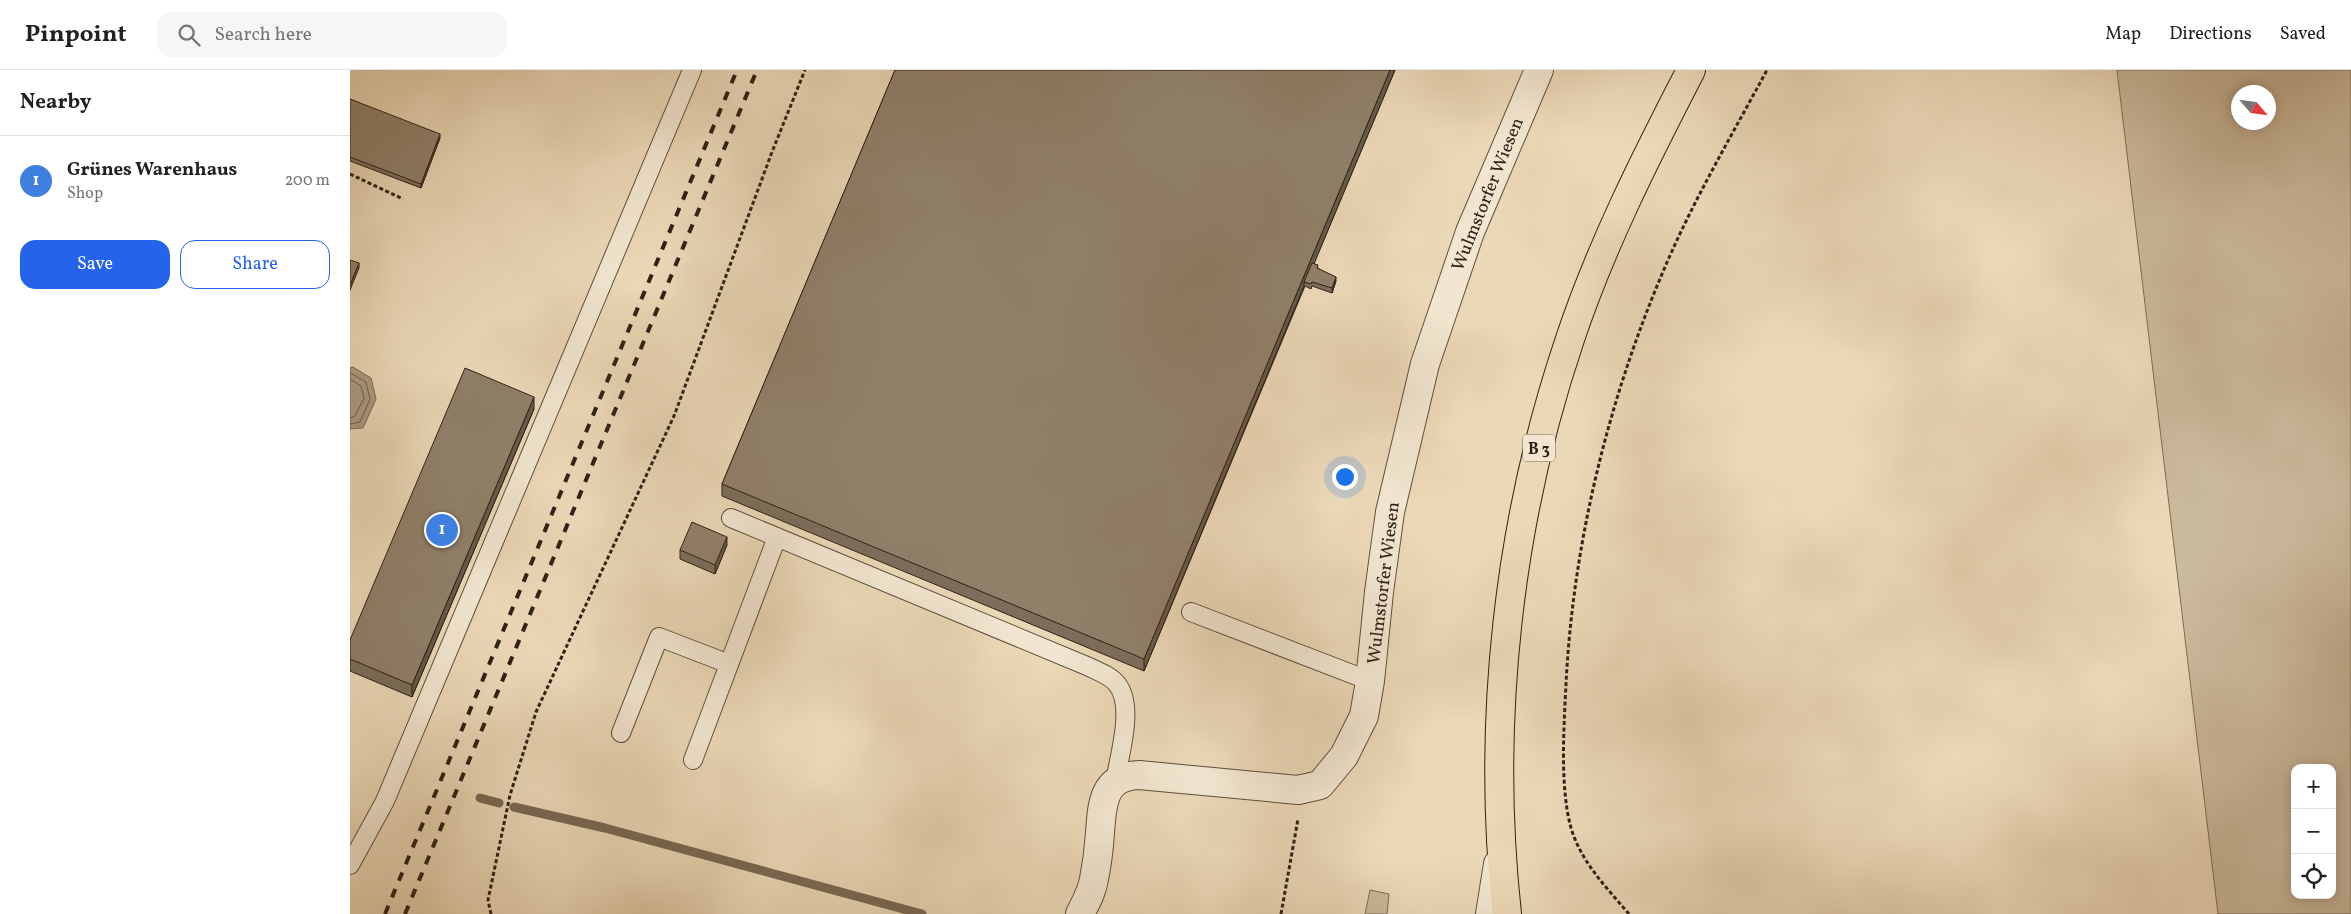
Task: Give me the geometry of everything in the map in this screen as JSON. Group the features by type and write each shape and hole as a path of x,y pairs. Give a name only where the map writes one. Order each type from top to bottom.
{"main road":[{"name":"B 3","path":"1500,853 1500,738 1508,628 1518,548 1535,464 1570,340 1606,246 1657,135 1691,70"},
{"path":"1500,853 1507,914"}],"street":[{"name":"Wulmstorfer Wiesen","path":"1115,782 1129,775 1139,775 1298,790 1320,785 1344,756 1364,716 1370,681 1379,592 1390,512 1425,364 1470,232 1539,70"},
{"path":"1089,907 1098,850 1102,805 1106,794 1115,782"},
{"path":"1490,914 1500,853"}],"lane":[{"path":"350,865 385,801 692,70"},
{"path":"731,518 1087,666 1111,678 1122,692 1126,710 1115,782"},
{"path":"693,760 777,537"},
{"path":"1191,612 1370,681"},
{"path":"621,733 659,637 729,664"}],"path":[{"path":"491,914 488,900 510,795 536,712 674,416 772,152 806,70"},
{"path":"1629,914 1592,870 1582,855 1570,825 1566,804 1564,734 1568,645 1585,534 1604,441 1634,348 1665,267 1704,186 1767,70"},
{"path":"350,174 402,199"},
{"path":"1281,914 1298,827 1298,790"}],"shaded area":[{"path":"2117,70 2351,70 2351,914 2218,914"},
{"path":"1370,890 1389,894 1387,914 1365,914"}],"water":[{"path":"353,367 371,378 376,399 363,428 350,429 350,368"}],"building":[{"path":"895,70 1390,70 1144,659 722,484"},
{"path":"350,99 440,134 421,184 350,157"},
{"path":"350,260 359,263 350,285"},
{"path":"1312,263 1318,265 1317,268 1336,277 1332,288 1312,282 1311,284 1304,282"},
{"path":"465,368 534,397 412,685 350,659 350,640"},
{"path":"692,522 727,537 715,565 680,550"}],"waterway":[{"path":"480,798 499,803"},
{"path":"514,807 605,828 922,914"}],"railway":[{"path":"385,914 737,70"},
{"path":"405,914 757,70"}],"place":[{"name":"Grünes Warenhaus","path":"442,530"}]}
